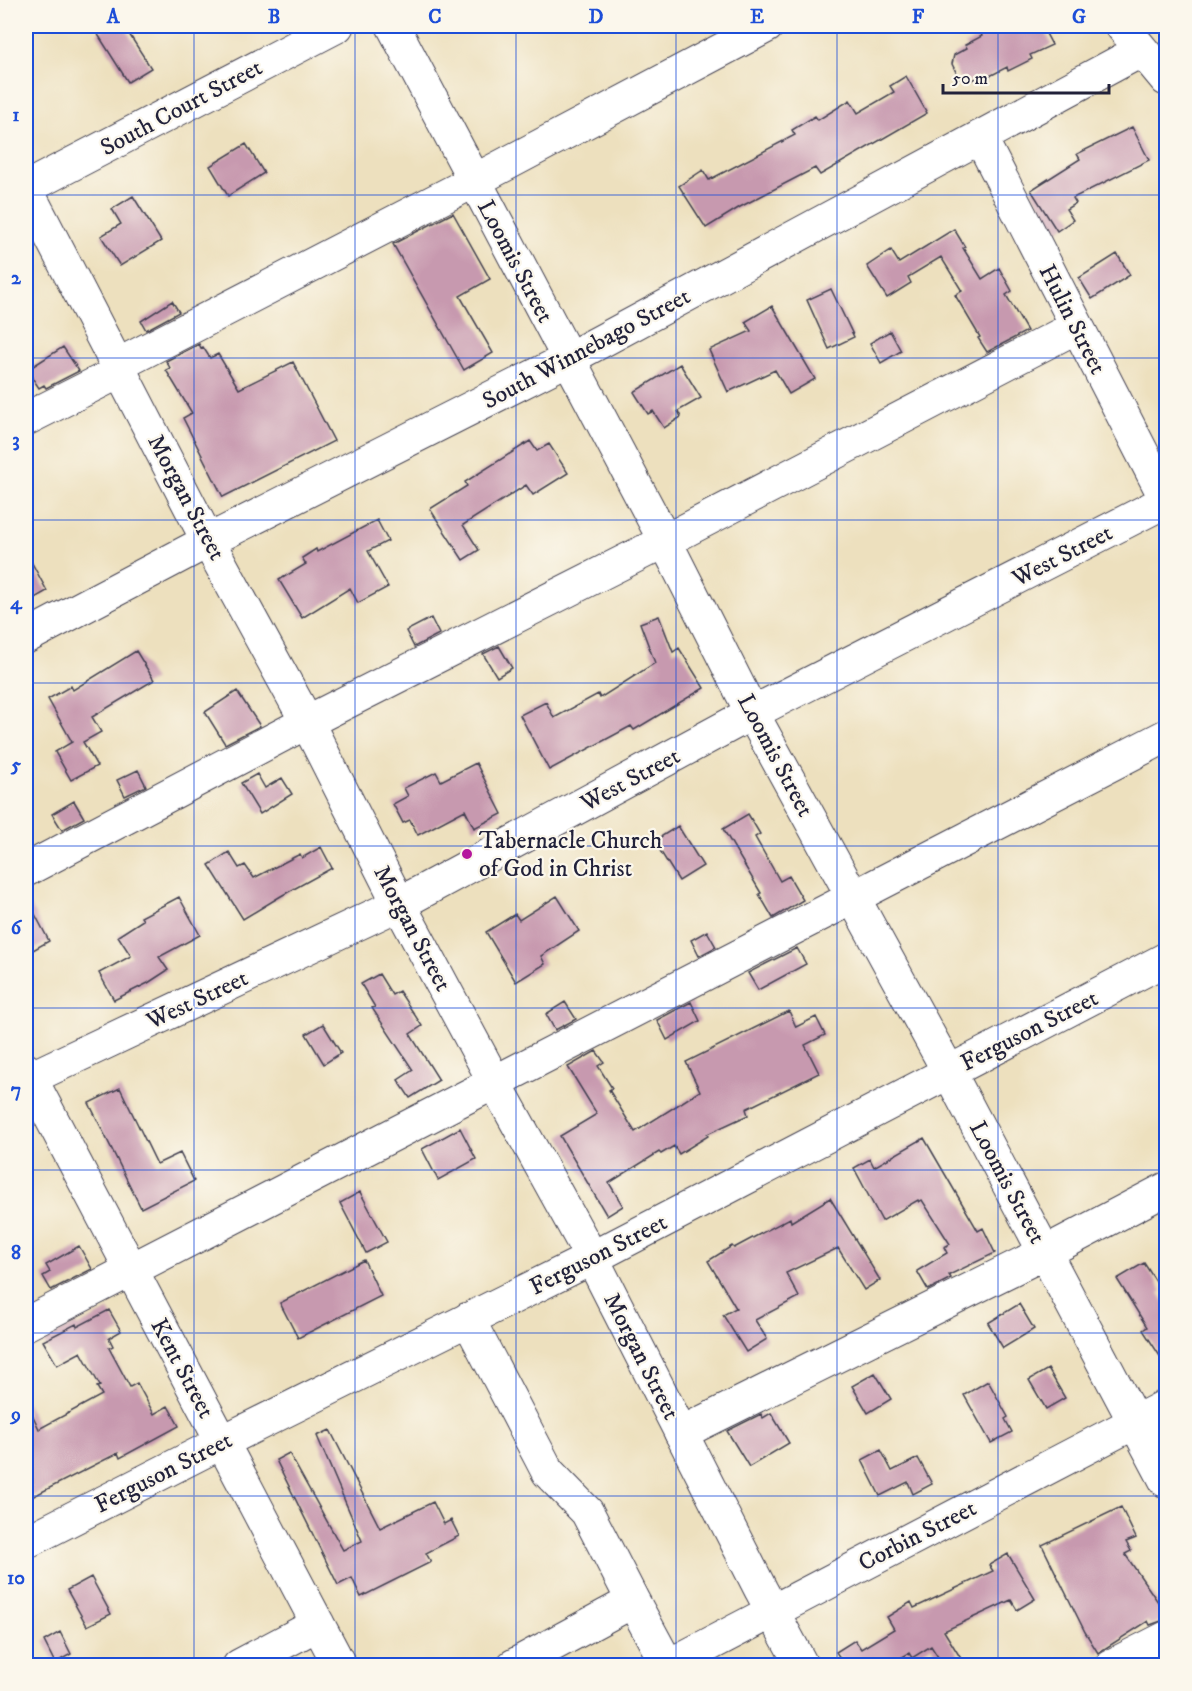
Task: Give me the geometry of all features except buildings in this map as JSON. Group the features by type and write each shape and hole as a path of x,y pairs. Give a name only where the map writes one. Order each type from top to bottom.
{"street":[{"name":"South Court Street","path":"26,189 337,26"},
{"name":"Loomis Street","path":"393,26 665,542 752,713 949,1072 1167,1481"},
{"path":"26,419 767,26"},
{"path":"1132,38 1167,79"},
{"name":"South Winnebago Street","path":"26,637 208,540 568,359 980,137 1132,38"},
{"name":"Hulin Street","path":"980,137 1167,500"},
{"name":"Morgan Street","path":"26,189 208,540 307,722 399,904 592,1258 802,1665"},
{"path":"26,870 307,722 665,542 1076,327"},
{"name":"West Street","path":"27,1076 399,904 752,713 1167,500"},
{"path":"26,1324 1167,736"},
{"name":"Ferguson Street","path":"26,1542 592,1258 1167,959"},
{"name":"Kent Street","path":"27,1076 340,1665"},
{"path":"681,1433 1046,1252 1167,1189"},
{"path":"468,1319 548,1472 586,1512 668,1665"},
{"name":"Corbin Street","path":"668,1665 1167,1406"},
{"path":"513,1665 633,1601"},
{"path":"238,1665 318,1624"},
{"path":"1111,1665 1167,1638"}],"place":[{"name":"Tabernacle Church of God in Christ","path":"467,854"}]}
